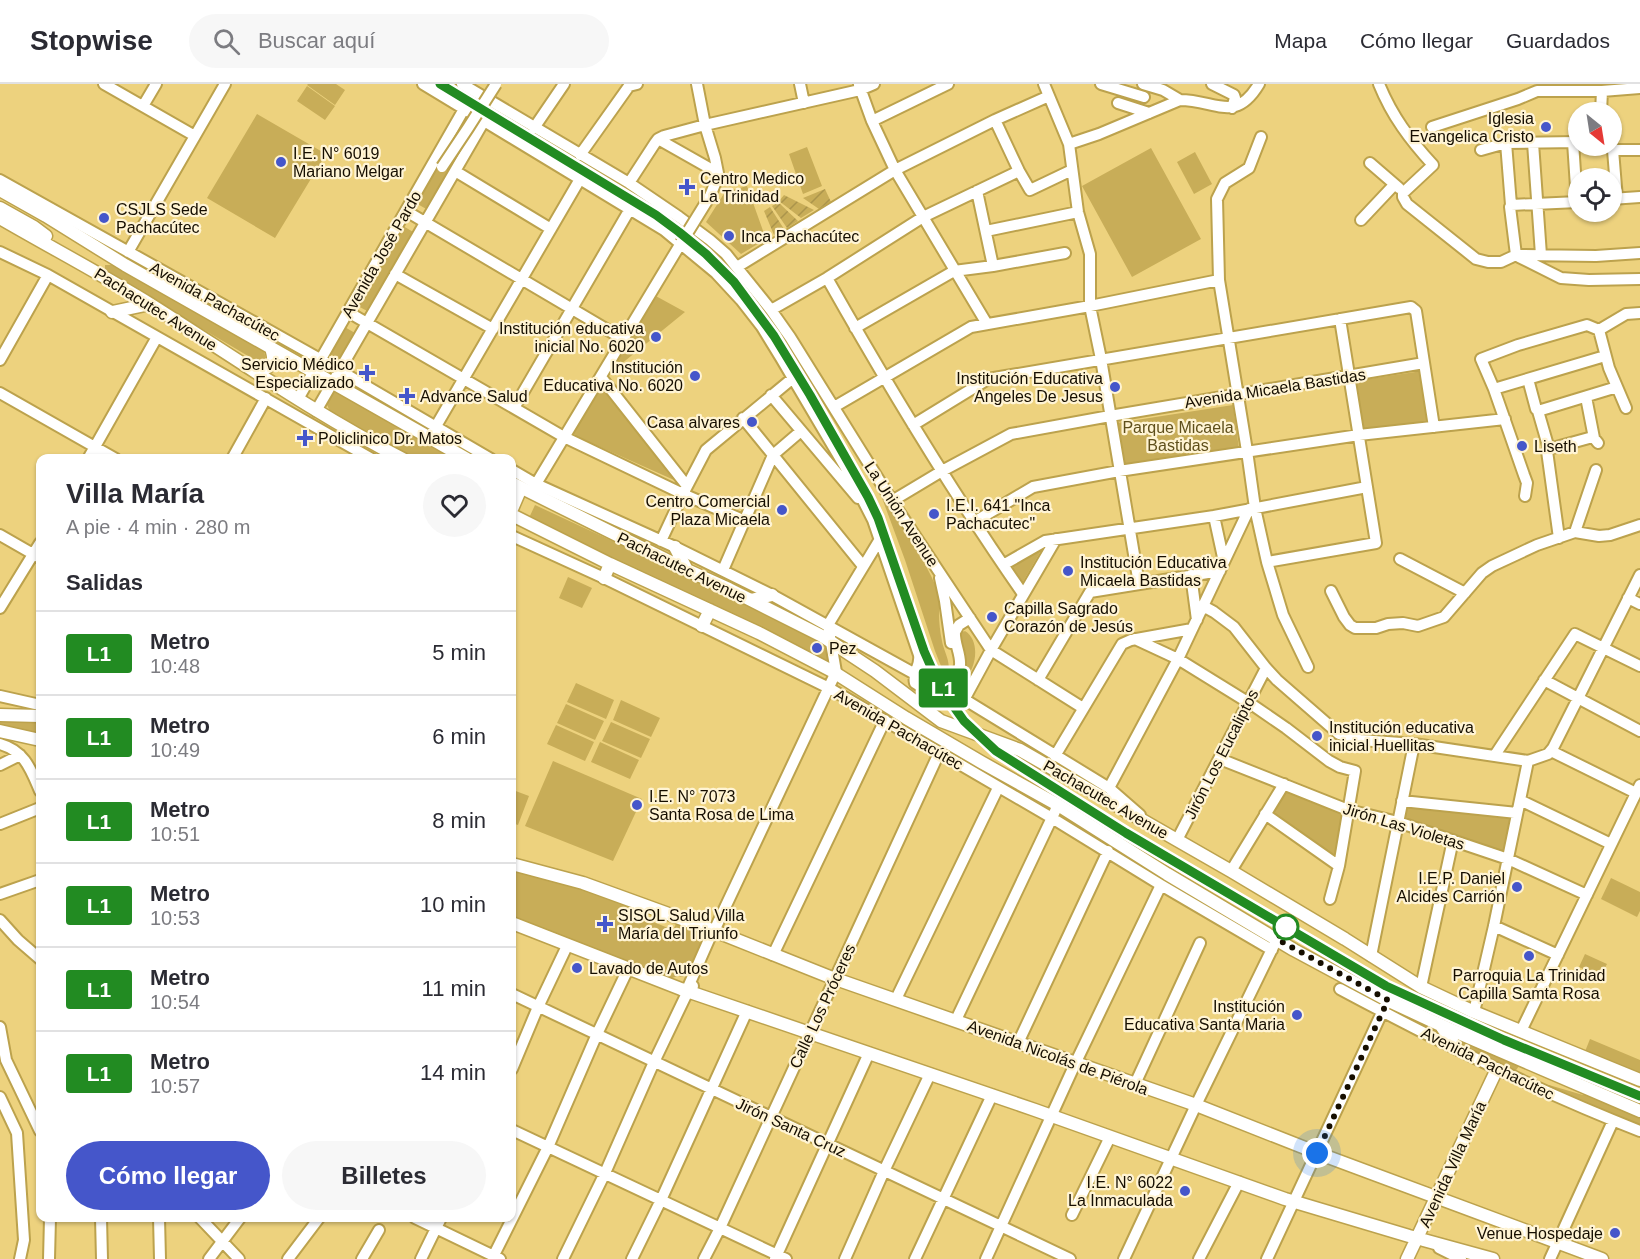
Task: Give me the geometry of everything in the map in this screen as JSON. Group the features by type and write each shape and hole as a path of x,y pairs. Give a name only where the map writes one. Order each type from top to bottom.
{"main road":[{"name":"Pachacutec Avenue","path":"0,190 313,372 432,433 460,454"},
{"path":"0,198 42,222 98,249"},
{"path":"0,208 34,227 83,263"},
{"name":"Pachacutec Avenue","path":"0,218 83,263 257,371 316,411 394,454"},
{"path":"112,312 150,304"},
{"path":"257,371 266,369 273,362 272,348"},
{"name":"Pachacutec Avenue","path":"516,486 830,641 875,671 941,721 1020,750 1231,871 1421,987 1474,1012 1640,1080"},
{"name":"Pachacutec Avenue","path":"516,517 610,564 768,637 836,672 906,718 1058,806 1274,944"},
{"path":"675,547 687,570"},
{"path":"604,578 610,564"},
{"path":"751,600 772,595"},
{"path":"702,627 710,610"},
{"path":"0,715 36,716"},
{"path":"0,731 36,739"},
{"name":"Avenida Nicolás de Piérola","path":"516,865 584,883 836,979 1196,1105 1317,1153 1602,1259"},
{"path":"516,925 688,991 1293,1201 1493,1259"},
{"name":"Avenida Pachacútec","path":"1274,944 1385,1006 1441,1026 1640,1112"},
{"path":"1441,1026 1457,1049"},
{"name":"Avenida Villa María","path":"1407,1259 1423,1240 1437,1197 1497,1069"}],"street":[{"path":"104,84 195,136"},
{"path":"143,106 156,84"},
{"path":"128,252 225,84"},
{"name":"La Unión Avenue","path":"423,84 679,241 716,273 741,300 762,327 793,378 868,510 880,538 919,655 919,664 915,674"},
{"name":"La Unión Avenue","path":"462,84 628,183 710,240 737,267 771,310 892,501 938,569 950,599"},
{"path":"488,100 497,84"},
{"path":"424,178 442,166 497,84"},
{"path":"534,128 564,84"},
{"path":"580,155 628,86 637,84"},
{"path":"623,339 626,327 679,241 710,196 717,179 715,158 705,125 697,84"},
{"path":"800,84 804,103"},
{"path":"628,183 658,139 664,136 874,84"},
{"path":"872,121 948,84"},
{"path":"1044,84 1069,144 1078,212 1090,254 1090,306 1139,584"},
{"path":"1101,84 1144,97"},
{"path":"1143,84 1163,90 1180,100"},
{"path":"1212,84 1234,95 1232,108"},
{"path":"1069,144 1180,100 1192,100 1232,108 1245,102 1259,84"},
{"path":"1379,84 1390,109 1411,141 1433,165 1403,192"},
{"path":"859,87 895,170 987,324"},
{"path":"1432,127 1518,99 1536,87 1602,91 1640,88"},
{"path":"1601,102 1602,91"},
{"path":"737,267 895,170 1049,96"},
{"path":"1118,103 1149,113"},
{"name":"Avenida José Pardo","path":"298,399 464,109"},
{"path":"995,120 1028,188 1033,190 1072,170"},
{"name":"Avenida José Pardo","path":"316,411 484,121"},
{"path":"1260,137 1250,168 1226,183 1217,199 1219,280 1247,451 1252,509 1283,615 1308,667"},
{"path":"658,139 718,173"},
{"path":"1481,150 1506,143 1568,142"},
{"path":"1506,143 1516,255"},
{"path":"1533,143 1537,204 1548,272"},
{"path":"1622,149 1640,150"},
{"path":"1370,163 1403,192 1407,204 1476,259 1501,262 1516,255 1596,256 1640,253"},
{"path":"455,171 551,229"},
{"path":"771,310 922,217 1019,171"},
{"path":"432,433 580,179"},
{"name":"Avenida Pachacútec","path":"0,180 339,370 432,433 480,454"},
{"path":"1361,220 1394,184"},
{"path":"977,191 993,266"},
{"path":"1622,198 1640,197"},
{"path":"1511,206 1568,202"},
{"path":"514,408 630,209"},
{"path":"406,211 623,339"},
{"path":"986,231 1078,212"},
{"path":"536,484 645,304 679,241"},
{"path":"0,252 48,275 364,454"},
{"path":"855,328 954,270 993,266 1065,253"},
{"path":"1516,255 1561,278 1640,279"},
{"path":"395,274 492,329"},
{"path":"0,360 48,275"},
{"path":"826,278 913,425 1023,594"},
{"path":"834,407 971,327 1219,280"},
{"path":"913,425 988,379 1411,308 1416,311 1434,427"},
{"path":"348,312 564,437 685,490 743,520"},
{"path":"1599,330 1626,314 1640,312"},
{"path":"1267,562 1376,543 1340,319"},
{"path":"1525,495 1527,483 1481,359 1518,345 1587,325 1599,330"},
{"path":"1599,330 1605,356 1626,408"},
{"path":"91,454 157,337"},
{"path":"1494,390 1605,356"},
{"name":"Avenida Micaela Bastidas","path":"892,501 1011,434 1424,363"},
{"path":"600,377 685,490"},
{"path":"661,541 706,450 793,378"},
{"path":"1528,379 1549,449 1547,451 1559,538"},
{"path":"1538,411 1617,387"},
{"path":"0,393 107,454"},
{"path":"771,395 868,510"},
{"path":"1549,449 1589,438 1596,441 1586,397"},
{"path":"235,454 266,398"},
{"path":"743,418 863,566"},
{"path":"974,522 1033,487 1247,451 1359,435 1505,419"},
{"path":"343,427 367,454"},
{"path":"723,570 773,455 801,430"},
{"path":"1575,532 1596,470"},
{"path":"516,472 536,484 723,570 930,680 948,675 953,669 955,660 948,630 950,599"},
{"path":"1003,565 1045,541 1214,516 1367,487"},
{"path":"1109,788 1178,659 1252,509"},
{"path":"1214,516 1222,567"},
{"path":"1331,591 1350,625 1355,628 1376,628 1403,623 1418,626 1444,617 1482,573 1492,566 1537,545 1575,532 1599,536 1610,535 1640,525"},
{"path":"0,535 36,555"},
{"name":"Avenida Pachacútec","path":"516,538 604,578 829,688 1108,851 1161,885 1274,944"},
{"path":"563,1259 829,688 836,672 828,625 880,538"},
{"path":"1056,539 990,650 965,698 1109,788 1152,825"},
{"path":"0,608 36,557"},
{"path":"1400,559 1465,593"},
{"path":"1038,680 1090,592 1191,575 1222,567"},
{"path":"1203,606 1234,627 1266,668 1300,701 1340,734 1360,740 1414,744 1528,760 1551,752 1640,574"},
{"path":"1191,575 1194,625"},
{"path":"1628,598 1640,604"},
{"path":"950,599 970,618 990,650 1083,708"},
{"path":"915,674 915,683 928,689 939,687 953,678 960,665 955,632 959,625 970,618"},
{"path":"1055,756 1122,644 1194,625"},
{"path":"1495,755 1575,634 1640,666"},
{"path":"1135,639 1178,659 1286,728 1329,761 1355,771 1339,866 1330,898"},
{"name":"Jirón Los Eucaliptos","path":"1177,840 1266,668"},
{"path":"1544,680 1640,731"},
{"path":"0,696 36,704"},
{"path":"773,955 885,720"},
{"path":"0,744 14,749 20,755 36,782"},
{"path":"1371,956 1414,744"},
{"path":"1521,1031 1638,789 1551,752"},
{"name":"Calle Los Próceres","path":"704,1259 939,753"},
{"path":"0,765 20,755"},
{"name":"Jirón Las Violetas","path":"1220,759 1348,810 1398,822 1508,858 1587,895"},
{"path":"1474,1012 1528,760"},
{"path":"1231,871 1284,783"},
{"path":"896,999 998,788"},
{"path":"1520,800 1611,844"},
{"path":"1402,801 1517,813"},
{"path":"956,1020 1058,806"},
{"path":"0,824 36,810"},
{"path":"1266,814 1339,866"},
{"path":"1421,987 1453,840"},
{"path":"1018,1043 1108,851"},
{"path":"0,894 36,881"},
{"path":"986,1259 1075,1064 1161,885"},
{"path":"0,920 36,956"},
{"path":"1494,926 1558,955"},
{"path":"1135,1084 1200,943"},
{"path":"1124,1259 1274,944"},
{"path":"516,1059 567,946"},
{"path":"516,1214 628,969"},
{"name":"Avenida Pachacútec","path":"1340,989 1385,1006 1457,1049 1497,1069 1640,1131"},
{"name":"Jirón Santa Cruz","path":"516,996 884,1170 1056,1256 1070,1259"},
{"path":"1267,1259 1385,1006"},
{"path":"632,1259 747,1011"},
{"path":"0,1027 6,1060 36,1123"},
{"path":"516,1132 779,1257 869,1053"},
{"path":"845,1259 930,1074"},
{"path":"915,1259 992,1095"},
{"path":"0,1097 17,1133 24,1240 21,1259"},
{"path":"1550,1259 1613,1120"},
{"path":"1072,1215 1110,1137"},
{"path":"1199,1259 1239,1182"},
{"path":"49,1259 50,1222"},
{"path":"101,1222 102,1259"},
{"path":"160,1259 161,1222"},
{"path":"204,1222 239,1259"},
{"path":"209,1259 237,1222"},
{"path":"288,1259 316,1222"},
{"path":"422,1222 495,1258 512,1222"},
{"path":"421,1259 439,1222"},
{"path":"362,1259 379,1230"},
{"path":"1423,1240 1461,1259"}],"green space":[{"path":"308,84 336,84 345,90 335,105"},
{"path":"307,86 335,106 325,120 297,101"},
{"path":"257,114 326,154 275,238 207,198"},
{"path":"458,125 472,133 428,210 414,202"},
{"path":"807,147 822,186 803,194 789,154"},
{"path":"1151,148 1201,239 1132,277 1082,186"},
{"path":"1195,152 1212,184 1194,194 1177,162"},
{"path":"747,186 766,239 741,254 706,222 725,192"},
{"path":"825,189 831,202 819,209 803,198"},
{"path":"784,195 814,210 801,218 779,201"},
{"path":"778,202 798,221 787,228 772,206"},
{"path":"770,207 784,229 774,235 764,211"},
{"path":"403,226 415,233 369,312 356,305"},
{"path":"105,265 112,265 264,351 266,359 258,362 105,271"},
{"path":"654,295 685,312 604,378"},
{"path":"343,326 355,333 340,360 328,353"},
{"path":"1422,371 1429,421 1362,431 1355,381"},
{"path":"601,383 683,484 571,434"},
{"path":"330,392 342,393 446,454 407,454 331,414 325,400"},
{"name":"Parque Micaela Bastidas","path":"1233,405 1239,449 1124,467 1117,423"},
{"path":"882,498 905,529 937,590 940,599 941,634 949,664 945,676 935,651"},
{"path":"535,505 804,630 822,640 830,663 827,664 529,518"},
{"path":"1040,548 1042,549 1021,585 1006,568"},
{"path":"568,577 592,588 582,608 559,598"},
{"path":"965,631 973,641 974,662 965,680 953,688 962,676 959,637"},
{"path":"576,683 614,700 606,719 567,702"},
{"path":"621,700 660,718 651,737 613,720"},
{"path":"566,704 604,721 595,740 557,723"},
{"path":"0,721 36,723 36,736 0,727"},
{"path":"611,722 650,739 641,758 602,741"},
{"path":"556,725 594,742 585,761 547,744"},
{"path":"600,742 639,760 630,779 591,762"},
{"path":"553,761 642,799 613,861 525,826"},
{"path":"1285,788 1344,813 1337,861 1270,813"},
{"path":"516,791 529,796 518,825 516,824"},
{"path":"1407,807 1511,819 1503,854 1404,819"},
{"name":"SISOL Salud Villa María del Triunfo","path":"516,872 576,887 636,906 634,914 673,930 677,922 697,929 697,937 701,943 686,975 672,978 516,920"},
{"path":"1611,878 1640,892 1640,911 1637,917 1601,899"},
{"path":"1585,954 1607,964 1600,977 1579,967"},
{"path":"1390,1005 1519,1066 1514,1073 1388,1011"},
{"path":"1590,1039 1640,1060 1640,1077 1584,1054"},
{"path":"1549,1085 1583,1095 1588,1094 1640,1116 1640,1126 1547,1087"}],"railway":[{"path":"439,84 656,215 717,264 735,283 761,316 784,352 861,483 878,519 923,648 947,697 969,727 1008,760 1126,833"},
{"path":"1319,946 1378,981 1448,1016 1640,1096"}],"metro line":[{"name":"L1","path":"440,84 656,215 706,254 734,282 774,336 868,497 878,518 924,651 935,676 964,721 996,751 1126,833 1386,986 1504,1040 1640,1096"}],"place":[{"name":"Iglesia Evangelica Cristo","path":"1546,127"},
{"name":"I.E. N° 6019 Mariano Melgar","path":"281,162"},
{"name":"Centro Medico La Trinidad","path":"687,187"},
{"name":"CSJLS Sede Pachacútec","path":"104,218"},
{"name":"Inca Pachacútec","path":"729,236"},
{"name":"Institución educativa inicial No. 6020","path":"656,337"},
{"name":"Servicio Médico Especializado","path":"367,373"},
{"name":"Institución Educativa No. 6020","path":"695,376"},
{"name":"Institución Educativa Angeles De Jesus","path":"1115,387"},
{"name":"Advance Salud","path":"407,396"},
{"name":"Casa alvares","path":"752,422"},
{"name":"Policlinico Dr. Matos","path":"305,438"},
{"name":"Liseth","path":"1522,446"},
{"name":"Centro Comercial Plaza Micaela","path":"782,510"},
{"name":"I.E.I. 641 \"Inca Pachacutec\"","path":"934,514"},
{"name":"Institución Educativa Micaela Bastidas","path":"1068,571"},
{"name":"Capilla Sagrado Corazón de Jesús","path":"992,617"},
{"name":"Pez","path":"817,648"},
{"name":"Institución educativa inicial Huellitas","path":"1317,736"},
{"name":"I.E. N° 7073 Santa Rosa de Lima","path":"637,805"},
{"name":"I.E.P. Daniel Alcides Carrión","path":"1517,887"},
{"name":"SISOL Salud Villa María del Triunfo","path":"605,924"},
{"name":"Parroquia La Trinidad Capilla Samta Rosa","path":"1529,956"},
{"name":"Lavado de Autos","path":"577,968"},
{"name":"Institución Educativa Santa Maria","path":"1297,1015"},
{"name":"I.E. N° 6022 La Inmaculada","path":"1185,1191"},
{"name":"Venue Hospedaje","path":"1615,1233"}],"route":[{"path":"1286,927 1277,939 1388,1000 1317,1153"}]}
